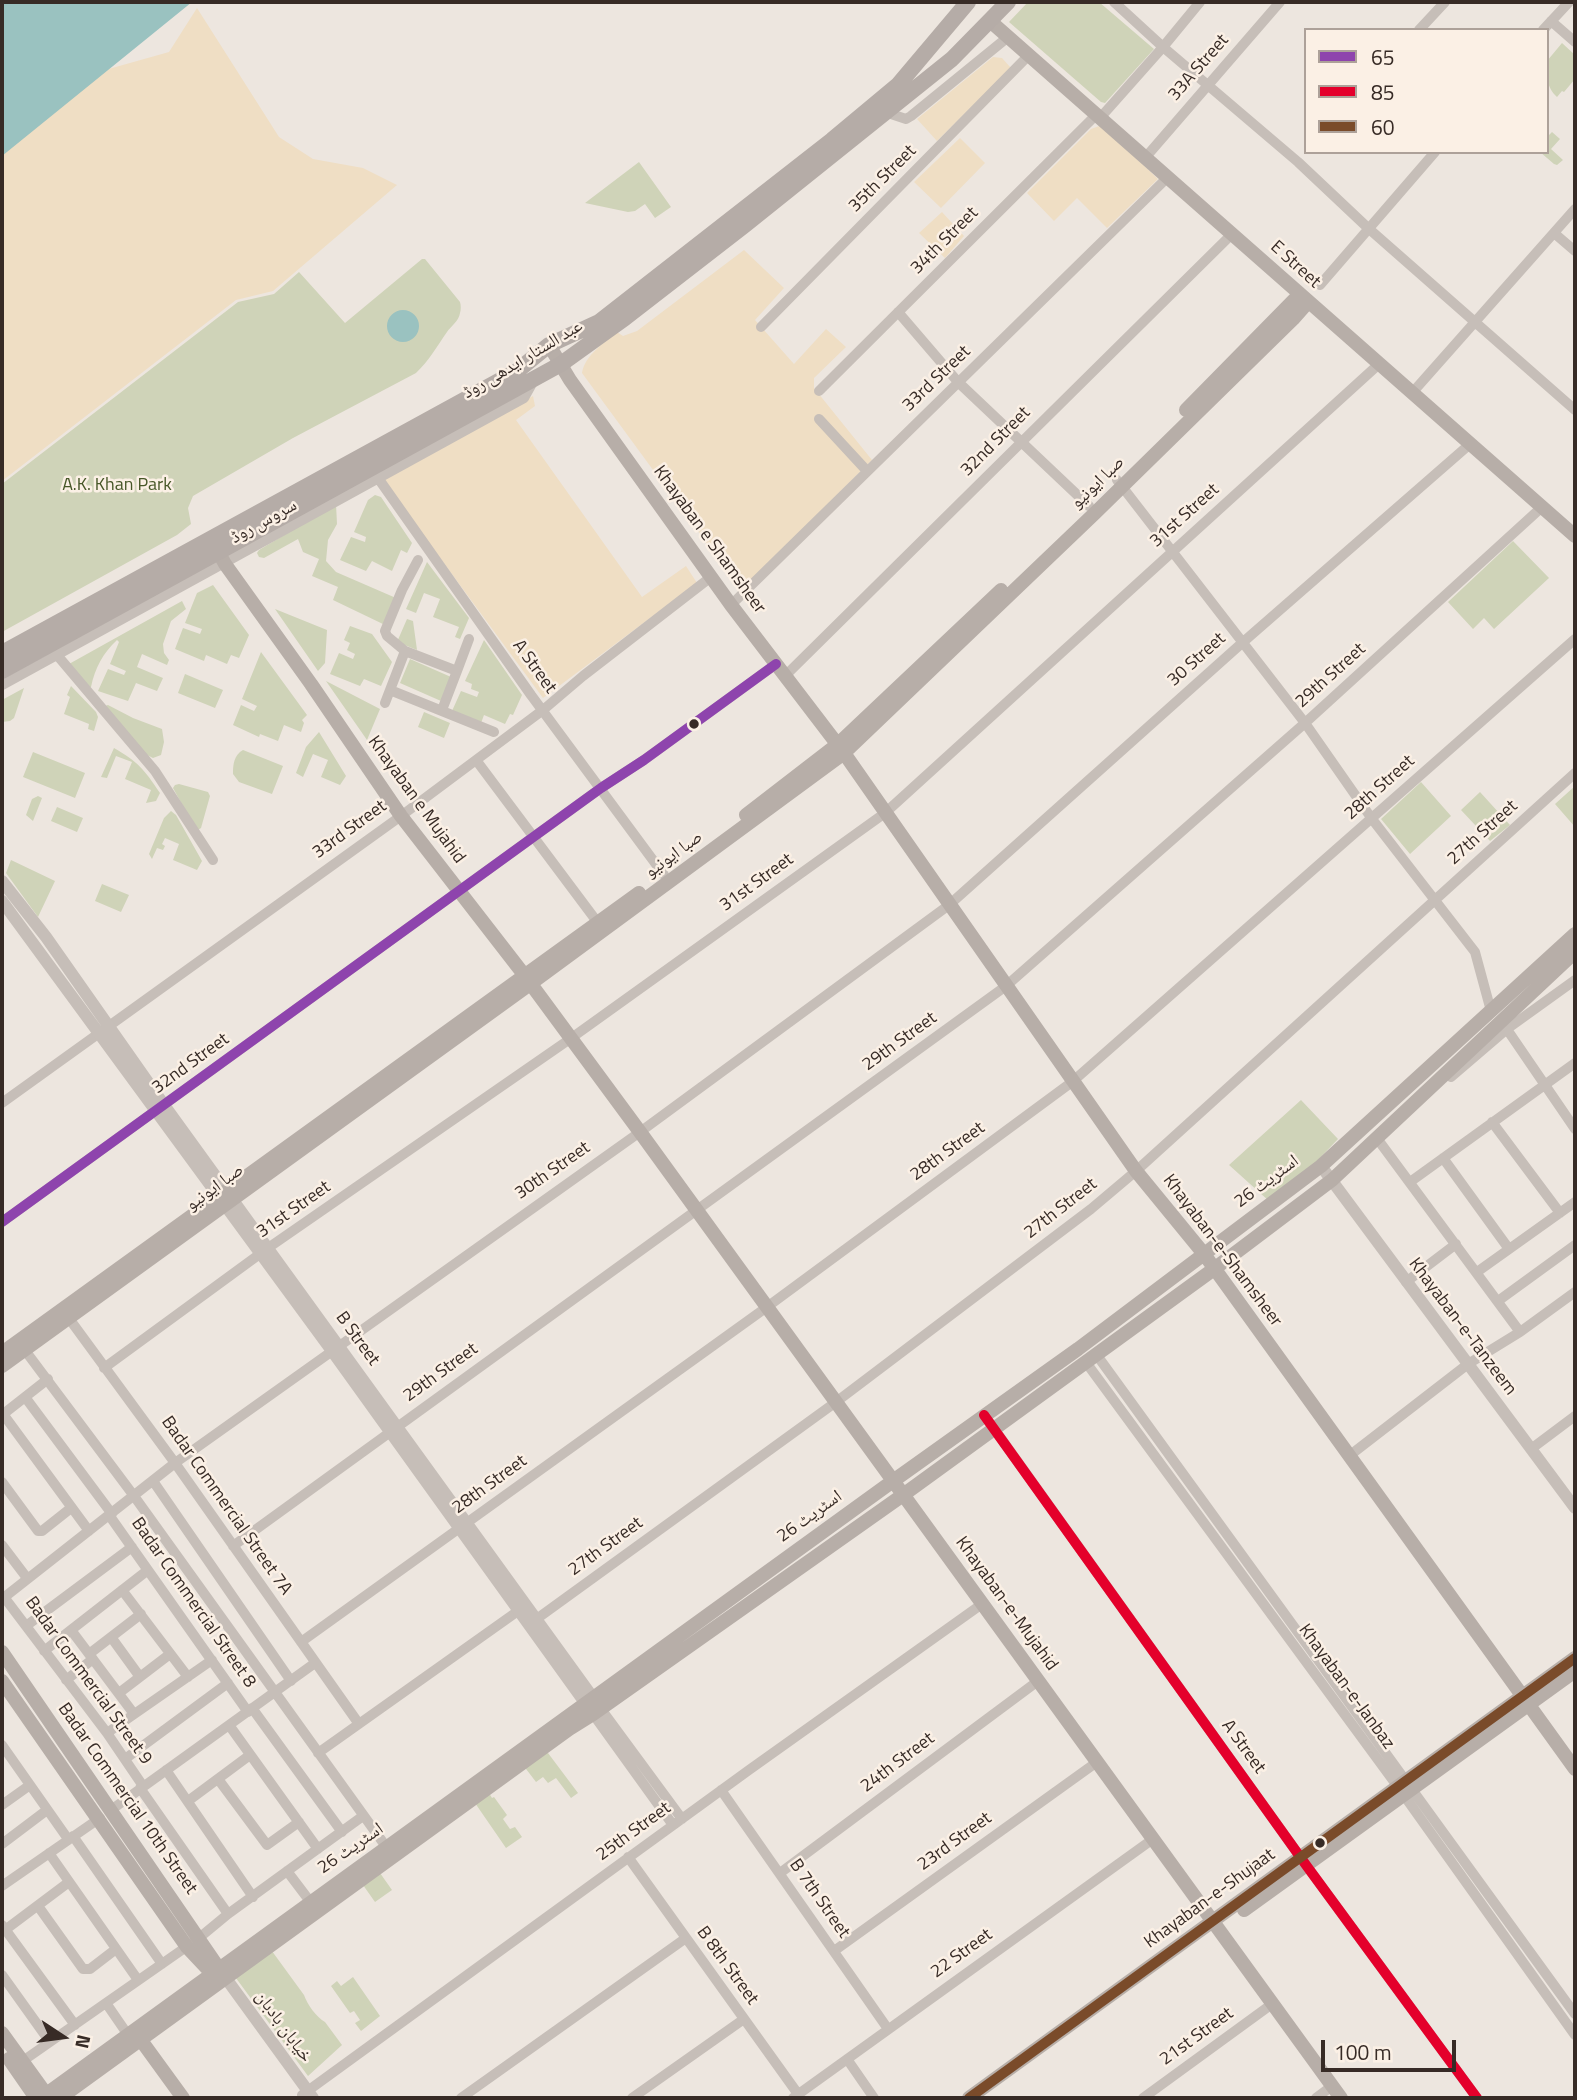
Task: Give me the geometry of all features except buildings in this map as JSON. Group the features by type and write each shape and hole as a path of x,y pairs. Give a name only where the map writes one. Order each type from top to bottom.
{"main road":[{"name":"عبد الستار ایدھی روڈ","path":"2,653 218,552 430,420 517,371 549,345 599,322 720,229 898,85 968,2"},
{"name":"عبد الستار ایدھی روڈ","path":"2,671 561,364 625,318 885,112 962,49 1008,2"},
{"name":"E Street","path":"990,21 1575,536"},
{"path":"942,33 962,49"},
{"name":"صبا ایونیو","path":"2,1366 65,1314 527,980 841,748 1120,483 1304,298"},
{"name":"Khayaban e Shamsheer","path":"549,345 570,380 731,605 841,748"},
{"path":"526,363 535,379"},
{"name":"صبا ایونیو","path":"527,980 597,923 841,748 1089,506 1120,483"},
{"name":"Khayaban e Mujahid","path":"218,552 401,816 640,1132"},
{"name":"Khayaban-e-Shamsheer","path":"841,748 1072,1082 1136,1171 1204,1254 1575,1769"},
{"name":"اسٹریٹ 26","path":"46,2097 569,1729 593,1706 893,1480 1078,1349 1321,1166 1500,1020 1575,934"},
{"name":"اسٹریٹ 26","path":"313,1907 387,1848 903,1495 1332,1180 1575,952"},
{"name":"Khayaban-e-Mujahid","path":"640,1132 1336,2092"},
{"name":"صبا ایونیو","path":"2,1353 65,1314"},
{"name":"Badar Commercial 10th Street","path":"2,1653 105,1814 193,1942 219,1975"},
{"name":"Khayaban-e-Shujaat","path":"1527,1701 1575,1658"},
{"name":"Khayaban-e-Shujaat","path":"969,2098 1527,1701 1575,1671"},
{"name":"Badar Commercial 10th Street","path":"2,1681 105,1814"},
{"name":"Khayaban-e-Shujaat","path":"985,2098 1215,1925"},
{"path":"2,2033 18,2064"},
{"path":"134,2037 173,2098"},
{"path":"134,2037 183,2098"},
{"path":"2,2049 46,2097"}],"street":[{"path":"1114,2 1298,162 1368,228 1575,410"},
{"name":"34th Street","path":"819,391 1098,116 1163,47 1200,2"},
{"name":"33A Street","path":"1145,158 1280,2"},
{"path":"1421,28 1445,2"},
{"path":"1545,28 1569,2"},
{"path":"1551,20 1575,41"},
{"path":"885,112 906,119 911,116 1008,37"},
{"name":"35th Street","path":"761,327 1029,55"},
{"path":"1298,162 1305,154"},
{"path":"1320,285 1433,154"},
{"name":"33rd Street","path":"731,605 1167,178"},
{"path":"1412,393 1575,209"},
{"path":"1555,233 1575,251"},
{"name":"32nd Street","path":"2,1222 601,788 780,670 1021,442 1232,234"},
{"path":"898,312 958,382 1089,506"},
{"name":"31st Street","path":"104,1368 885,813 1379,364"},
{"name":"سروس روڈ","path":"2,685 57,655 218,552 378,478 524,398 535,379"},
{"path":"819,419 867,471"},
{"name":"30 Street","path":"949,905 1470,444"},
{"name":"A Street","path":"378,478 664,875"},
{"path":"1120,483 1305,723 1372,819 1475,952 1500,1020 1575,1129"},
{"name":"29th Street","path":"233,1546 1006,986 1305,723 1542,507"},
{"path":"418,559 385,631 387,636 405,650 457,671"},
{"name":"33rd Street","path":"2,1103 401,816 543,710 711,577"},
{"path":"442,710 469,639"},
{"name":"28th Street","path":"301,1642 767,1307 1072,1082 1575,639"},
{"path":"385,703 405,650"},
{"path":"57,655 155,771 213,859"},
{"path":"390,690 494,732"},
{"path":"476,760 597,923"},
{"name":"27th Street","path":"532,1622 836,1402 1091,1209 1575,773"},
{"name":"B Street","path":"2,881 46,937 104,1028 160,1108 678,1822"},
{"name":"B Street","path":"2,901 104,1028"},
{"name":"30th Street","path":"3,1598 175,1463 640,1132 949,905"},
{"path":"1500,1020 1575,980"},
{"path":"1410,1182 1575,1063"},
{"path":"1492,1122 1560,1213"},
{"path":"1377,1138 1520,1332"},
{"path":"1443,1158 1509,1249"},
{"name":"Khayaban-e-Tanzeem","path":"1321,1166 1575,1508"},
{"path":"1477,1272 1575,1202"},
{"path":"1406,1282 1456,1244"},
{"path":"1497,1301 1575,1245"},
{"path":"1349,1456 1468,1364 1520,1332 1575,1292"},
{"name":"Badar Commercial Street 7A","path":"65,1314 175,1463 359,1724"},
{"path":"24,1349 134,1496 387,1848"},
{"name":"Khayaban-e-Janbaz","path":"1091,1358 1575,2014"},
{"path":"48,1379 2,1415 89,1531"},
{"name":"Badar Commercial Street 8","path":"26,1397 228,1683 342,1832"},
{"name":"A Street","path":"984,1415 1476,2098"},
{"path":"1531,1449 1575,1416"},
{"path":"153,1481 291,1681"},
{"path":"2,1482 38,1531 42,1531 71,1508"},
{"name":"B Street","path":"463,1526 518,1611 532,1622"},
{"name":"Badar Commercial Street 9","path":"2,1545 27,1578"},
{"path":"26,1626 132,1547"},
{"path":"44,1651 148,1570"},
{"path":"122,1590 188,1677"},
{"name":"Badar Commercial Street 9","path":"3,1598 107,1733 228,1914"},
{"name":"25th Street","path":"306,2096 628,1857 982,1604"},
{"path":"318,1753 518,1611"},
{"path":"66,1680 111,1637 141,1614"},
{"path":"71,1630 134,1714"},
{"path":"111,1637 140,1677"},
{"path":"118,1693 170,1654"},
{"path":"107,1733 212,1660"},
{"path":"2,1886 315,1663"},
{"name":"24th Street","path":"780,1873 1038,1681"},
{"path":"125,1759 228,1683"},
{"path":"229,1725 318,1849"},
{"path":"2,1745 162,1964"},
{"path":"188,1801 250,1755"},
{"name":"23rd Street","path":"834,1951 1097,1762"},
{"name":"Badar Commercial Street 9","path":"166,1770 253,1897"},
{"path":"218,1779 267,1845 299,1822"},
{"path":"3,1803 30,1785"},
{"name":"Khayaban-e-Janbaz","path":"1406,1788 1575,2035"},
{"name":"B 7th Street","path":"721,1790 888,2029"},
{"path":"2,1844 47,1810"},
{"path":"18,2064 193,1942 363,1816"},
{"name":"22 Street","path":"796,2096 1153,1839"},
{"path":"49,1853 138,1980"},
{"name":"B 8th Street","path":"628,1857 796,2096"},
{"path":"287,1871 313,1907"},
{"path":"69,1882 4,1928 75,2025"},
{"path":"38,1906 83,1969 90,1969 117,1950"},
{"path":"461,2098 686,1938"},
{"path":"2,1975 50,2042"},
{"name":"خیابان بادبان","path":"219,1975 306,2096"},
{"path":"106,2003 134,2037"},
{"name":"21st Street","path":"1143,2098 1272,2004"},
{"path":"632,2098 744,2019"},
{"path":"847,2059 874,2098"},
{"path":"1316,2098 1336,2092"}],"green space":[{"path":"1028,2 1099,2 1154,49 1105,103 1101,102 1009,22"},
{"path":"1562,43 1575,55 1575,79 1557,97 1549,85 1549,59"},
{"path":"1552,132 1560,139 1551,149 1563,160 1557,165 1542,154 1549,154 1549,135"},
{"path":"639,162 671,207 655,218 645,204 628,212 585,203"},
{"name":"A.K. Khan Park","path":"425,259 460,302 461,309 457,321 416,373 293,438 193,496 188,508 191,524 177,535 2,632 2,484 238,302 274,294 299,272 345,323"},
{"path":"375,495 381,497 412,543 407,553 401,550 392,571 372,561 366,571 340,560 351,537 365,542 366,537 354,532 368,500"},
{"path":"336,504 337,524 328,540 326,561 336,572 396,598 385,625 333,600 338,587 312,576 319,559 303,552 298,539 264,558 257,553"},
{"path":"1513,541 1549,578 1494,629 1484,618 1473,629 1448,602"},
{"path":"427,562 469,618 460,639 455,637 459,627 433,617 440,599 424,593 416,613 406,609"},
{"path":"213,585 249,635 239,658 231,655 227,664 206,655 204,661 175,649 183,628 200,634 202,629 185,623 197,593"},
{"path":"182,601 186,609 171,621 163,644 164,653 169,660 167,665 142,654 137,667 163,678 157,691 136,683 128,701 98,691 108,669 124,675 126,671 110,664 119,642 117,640 100,661 91,687 88,688 69,664"},
{"path":"275,609 327,630 325,663 318,671"},
{"path":"407,619 413,621 417,650 397,642"},
{"path":"350,626 372,634 392,662 381,686 364,679 360,686 330,674 339,653 353,659 355,654 347,650 350,643 344,640"},
{"path":"484,640 522,695 513,715 510,714 505,724 484,715 481,723 452,711 461,691 477,697 479,692 471,689 472,684 465,681"},
{"path":"261,652 307,715 302,720 304,723 301,732 284,725 278,741 260,734 259,737 233,725 241,705 254,711 257,706 242,699"},
{"path":"410,659 451,677 441,701 400,683"},
{"path":"185,674 223,690 215,708 178,693"},
{"path":"326,681 380,709 367,740"},
{"path":"71,686 96,712 98,717 94,731 88,729 89,724 64,714"},
{"path":"24,688 14,718 2,722 2,700"},
{"path":"105,706 162,729 164,742 161,755 153,758 147,755"},
{"path":"424,712 450,723 444,738 418,727"},
{"path":"319,732 346,776 340,785 321,777 328,760 313,754 303,777 296,773 306,747"},
{"path":"114,748 135,762 149,778 160,793 156,801 146,803 151,790 125,779 132,762 116,756 107,778 101,777"},
{"path":"243,750 283,766 272,794 239,782 233,774 235,760"},
{"path":"33,752 85,773 75,798 23,777"},
{"path":"1421,782 1451,816 1410,854 1381,819"},
{"path":"179,784 208,792 210,796 201,828 198,830 173,788"},
{"path":"1575,786 1575,827 1555,804"},
{"path":"1480,792 1510,825 1490,841 1461,810"},
{"path":"38,796 42,798 33,821 26,815 32,799"},
{"path":"57,807 83,818 77,832 51,821"},
{"path":"171,811 176,815 202,861 197,870 173,860 179,844 165,838 163,850 157,848 152,859 149,854 164,818"},
{"path":"11,860 55,881 38,917 6,873"},
{"path":"102,884 129,895 121,912 95,901"},
{"path":"1301,1100 1338,1139 1315,1163 1269,1201 1229,1165"},
{"path":"545,1749 578,1793 571,1798 556,1778 548,1783 543,1777 536,1782 523,1765"},
{"path":"489,1793 507,1815 503,1819 510,1829 515,1827 522,1837 506,1848 475,1803"},
{"path":"380,1873 392,1890 375,1902 363,1885"},
{"path":"269,1947 307,2002 342,2045 308,2076 233,1974"},
{"path":"353,1977 380,2016 361,2031 355,2023 360,2020 354,2011 350,2013 331,1986 337,1981 341,1986"}],"sand":[{"path":"197,8 279,137 313,159 363,168 397,185 273,291 236,300 2,481 2,99 169,52"},
{"path":"993,57 1002,58 1011,68 937,141 917,119"},
{"path":"1102,125 1158,179 1107,228 1077,198 1054,221 1027,193 1091,129"},
{"path":"960,138 985,163 941,208 914,182"},
{"path":"942,212 964,236 945,258 919,233"},
{"path":"744,250 784,288 755,320 794,364 826,329 846,347 814,378 814,388 872,460 741,590 582,373 591,355 617,332 623,336 637,331"},
{"path":"533,396 535,406 516,420 642,597 686,566 697,583 543,698 382,479"}],"water":[{"path":"2,2 192,2 2,156"},
{"path":"403,310 414,315 419,326 414,337 403,342 392,337 387,326 392,315"}],"transit line":[{"name":"65","path":"2,1222 776,664"},
{"name":"85","path":"984,1415 1306,1865 1477,2098"},
{"name":"60","path":"969,2098 1575,1658"}]}
